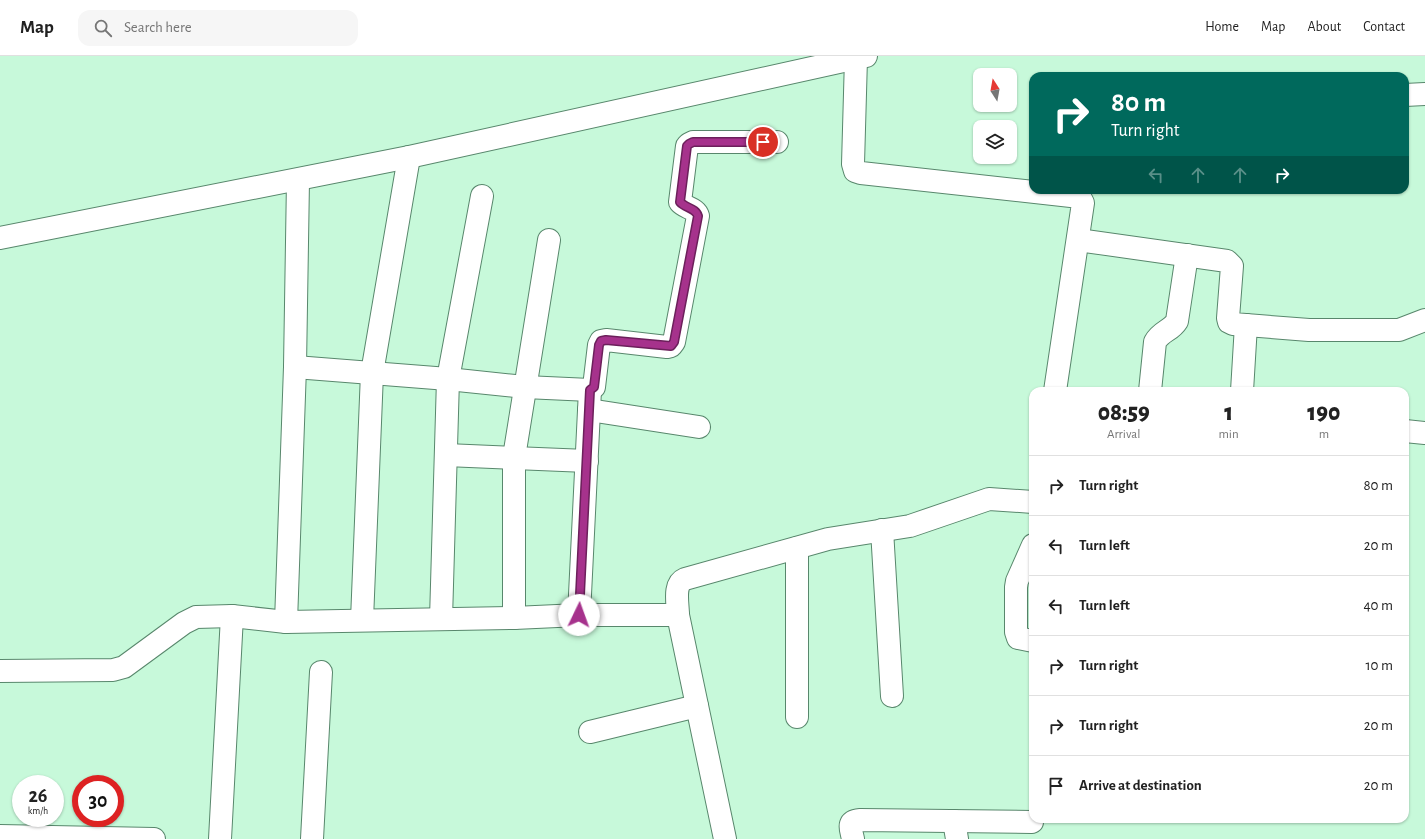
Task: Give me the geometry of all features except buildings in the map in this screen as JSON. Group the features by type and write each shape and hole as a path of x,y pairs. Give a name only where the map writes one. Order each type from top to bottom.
{"street":[{"path":"0,238 298,180 861,57 853,164 855,171 861,173 1029,190"},
{"path":"1409,95 1425,94"},
{"path":"579,615 590,400 594,387 599,345 601,341 606,340 667,347 671,346 674,342 698,216 697,213 680,202 687,146 693,142 777,142"},
{"path":"362,620 372,373 409,156"},
{"path":"286,622 295,368 298,180"},
{"path":"1056,387 1083,203 1080,197 1058,194"},
{"path":"441,619 448,379 482,196"},
{"path":"514,618 514,457 549,240"},
{"path":"1078,240 1227,261 1232,266 1229,322 1233,324 1309,330 1399,330 1425,320"},
{"path":"1150,387 1158,336 1173,328 1177,321 1187,255"},
{"path":"1242,387 1246,325"},
{"path":"295,368 448,379 525,387 590,400 699,427"},
{"path":"1409,432 1425,433"},
{"path":"446,455 587,461"},
{"path":"725,839 678,615 678,585 681,581 838,536 910,526 989,499 1029,502"},
{"path":"882,530 892,696"},
{"path":"796,548 797,717"},
{"path":"1029,554 1017,581 1016,587 1016,632 1018,638 1029,640"},
{"path":"0,671 113,670 124,668 184,624 196,617 232,616 286,622 514,618 579,615 678,615"},
{"path":"220,839 232,616"},
{"path":"312,839 321,672"},
{"path":"590,732 697,706"},
{"path":"853,839 850,825 855,820 955,830 1029,822"},
{"path":"0,836 154,839"}],"route":[{"path":"579,615 590,390 594,387 599,345 601,341 606,340 667,347 671,346 674,342 698,216 697,213 680,202 687,146 693,142 763,142"}]}
